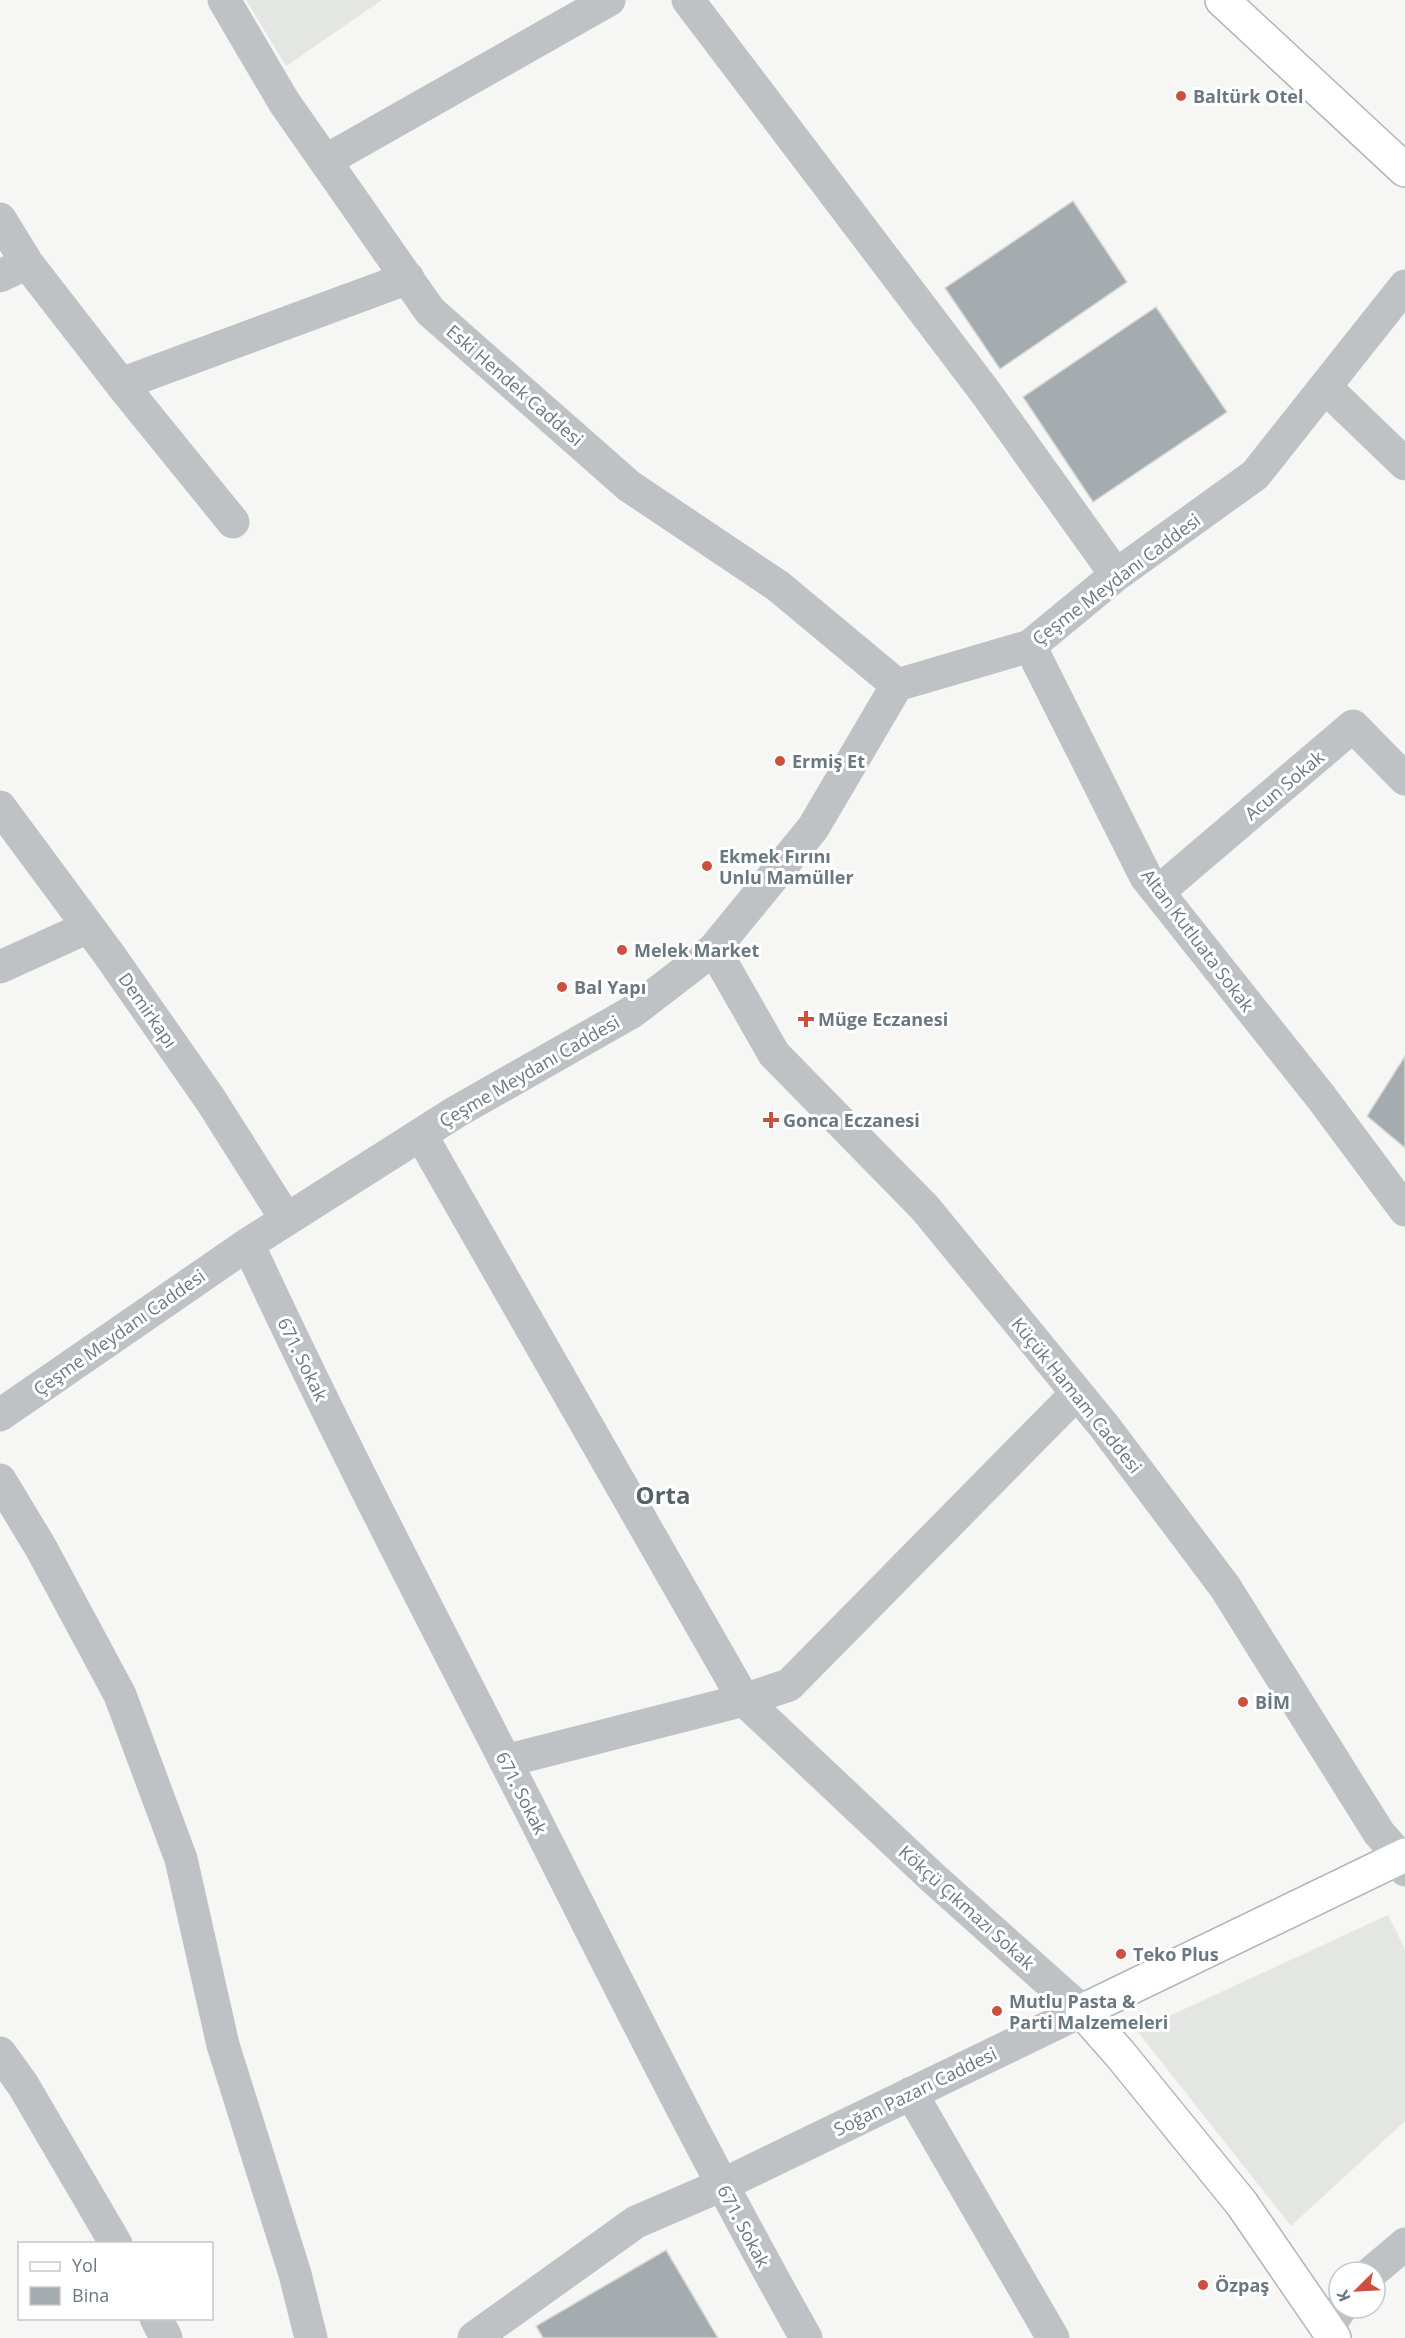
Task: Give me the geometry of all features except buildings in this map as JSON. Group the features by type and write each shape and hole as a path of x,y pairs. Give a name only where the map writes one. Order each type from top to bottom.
{"main road":[{"path":"1222,0 1405,170"},
{"name":"Soğan Pazarı Caddesi","path":"1082,2011 1403,1861"},
{"name":"Kökçü Çıkmazı Sokak","path":"1082,2011 1120,2054 1242,2204 1334,2324"}],"street":[{"name":"Eski Hendek Caddesi","path":"224,0 284,102 430,311 630,486 778,586 897,685"},
{"path":"325,161 609,0"},
{"path":"688,0 986,393 1116,575"},
{"path":"0,219 13,270 121,384 233,522"},
{"path":"121,384 408,278"},
{"name":"Çeşme Meydanı Caddesi","path":"0,1414 248,1244 456,1112 632,1012 714,949 813,828 897,685 1029,646 1116,575 1255,475 1405,286"},
{"path":"1325,387 1405,464"},
{"name":"Altan Kutluata Sokak","path":"1029,646 1146,877 1321,1097 1405,1210"},
{"name":"Acun Sokak","path":"1158,892 1353,726 1402,771"},
{"name":"Demirkapı","path":"0,807 210,1099 286,1220"},
{"path":"0,967 88,927"},
{"name":"Küçük Hamam Caddesi","path":"714,949 774,1054 925,1208 1077,1393 1225,1587 1379,1833 1403,1861"},
{"name":"Kökçü Çıkmazı Sokak","path":"421,1135 744,1700 924,1870 1082,2011"},
{"name":"671. Sokak","path":"248,1244 292,1340 505,1761 722,2186 806,2338"},
{"path":"505,1761 744,1700 789,1685 1077,1393"},
{"path":"0,1480 41,1548 120,1695 181,1859 223,2045 295,2274 311,2338"},
{"name":"Soğan Pazarı Caddesi","path":"474,2338 636,2222 722,2186 1082,2011"},
{"path":"0,2053 23,2085 115,2242"},
{"path":"911,2093 1053,2338"},
{"path":"1386,2260 1405,2244"},
{"path":"157,2320 166,2338"}],"shaded area":[{"path":"246,0 382,0 286,66"},
{"path":"1388,1915 1405,1949 1405,2121 1291,2226 1137,2031"}],"place":[{"name":"Baltürk Otel","path":"1181,96"},
{"name":"Ermiş Et","path":"780,761"},
{"name":"Ekmek Fırını Unlu Mamüller","path":"707,866"},
{"name":"Melek Market","path":"622,950"},
{"name":"Bal Yapı","path":"562,987"},
{"name":"Müge Eczanesi","path":"806,1019"},
{"name":"Gonca Eczanesi","path":"771,1120"},
{"name":"BİM","path":"1243,1702"},
{"name":"Teko Plus","path":"1121,1954"},
{"name":"Mutlu Pasta & Parti Malzemeleri","path":"997,2011"},
{"name":"Özpaş","path":"1203,2285"}],"district":[{"name":"Orta","path":"663,1494"}]}
